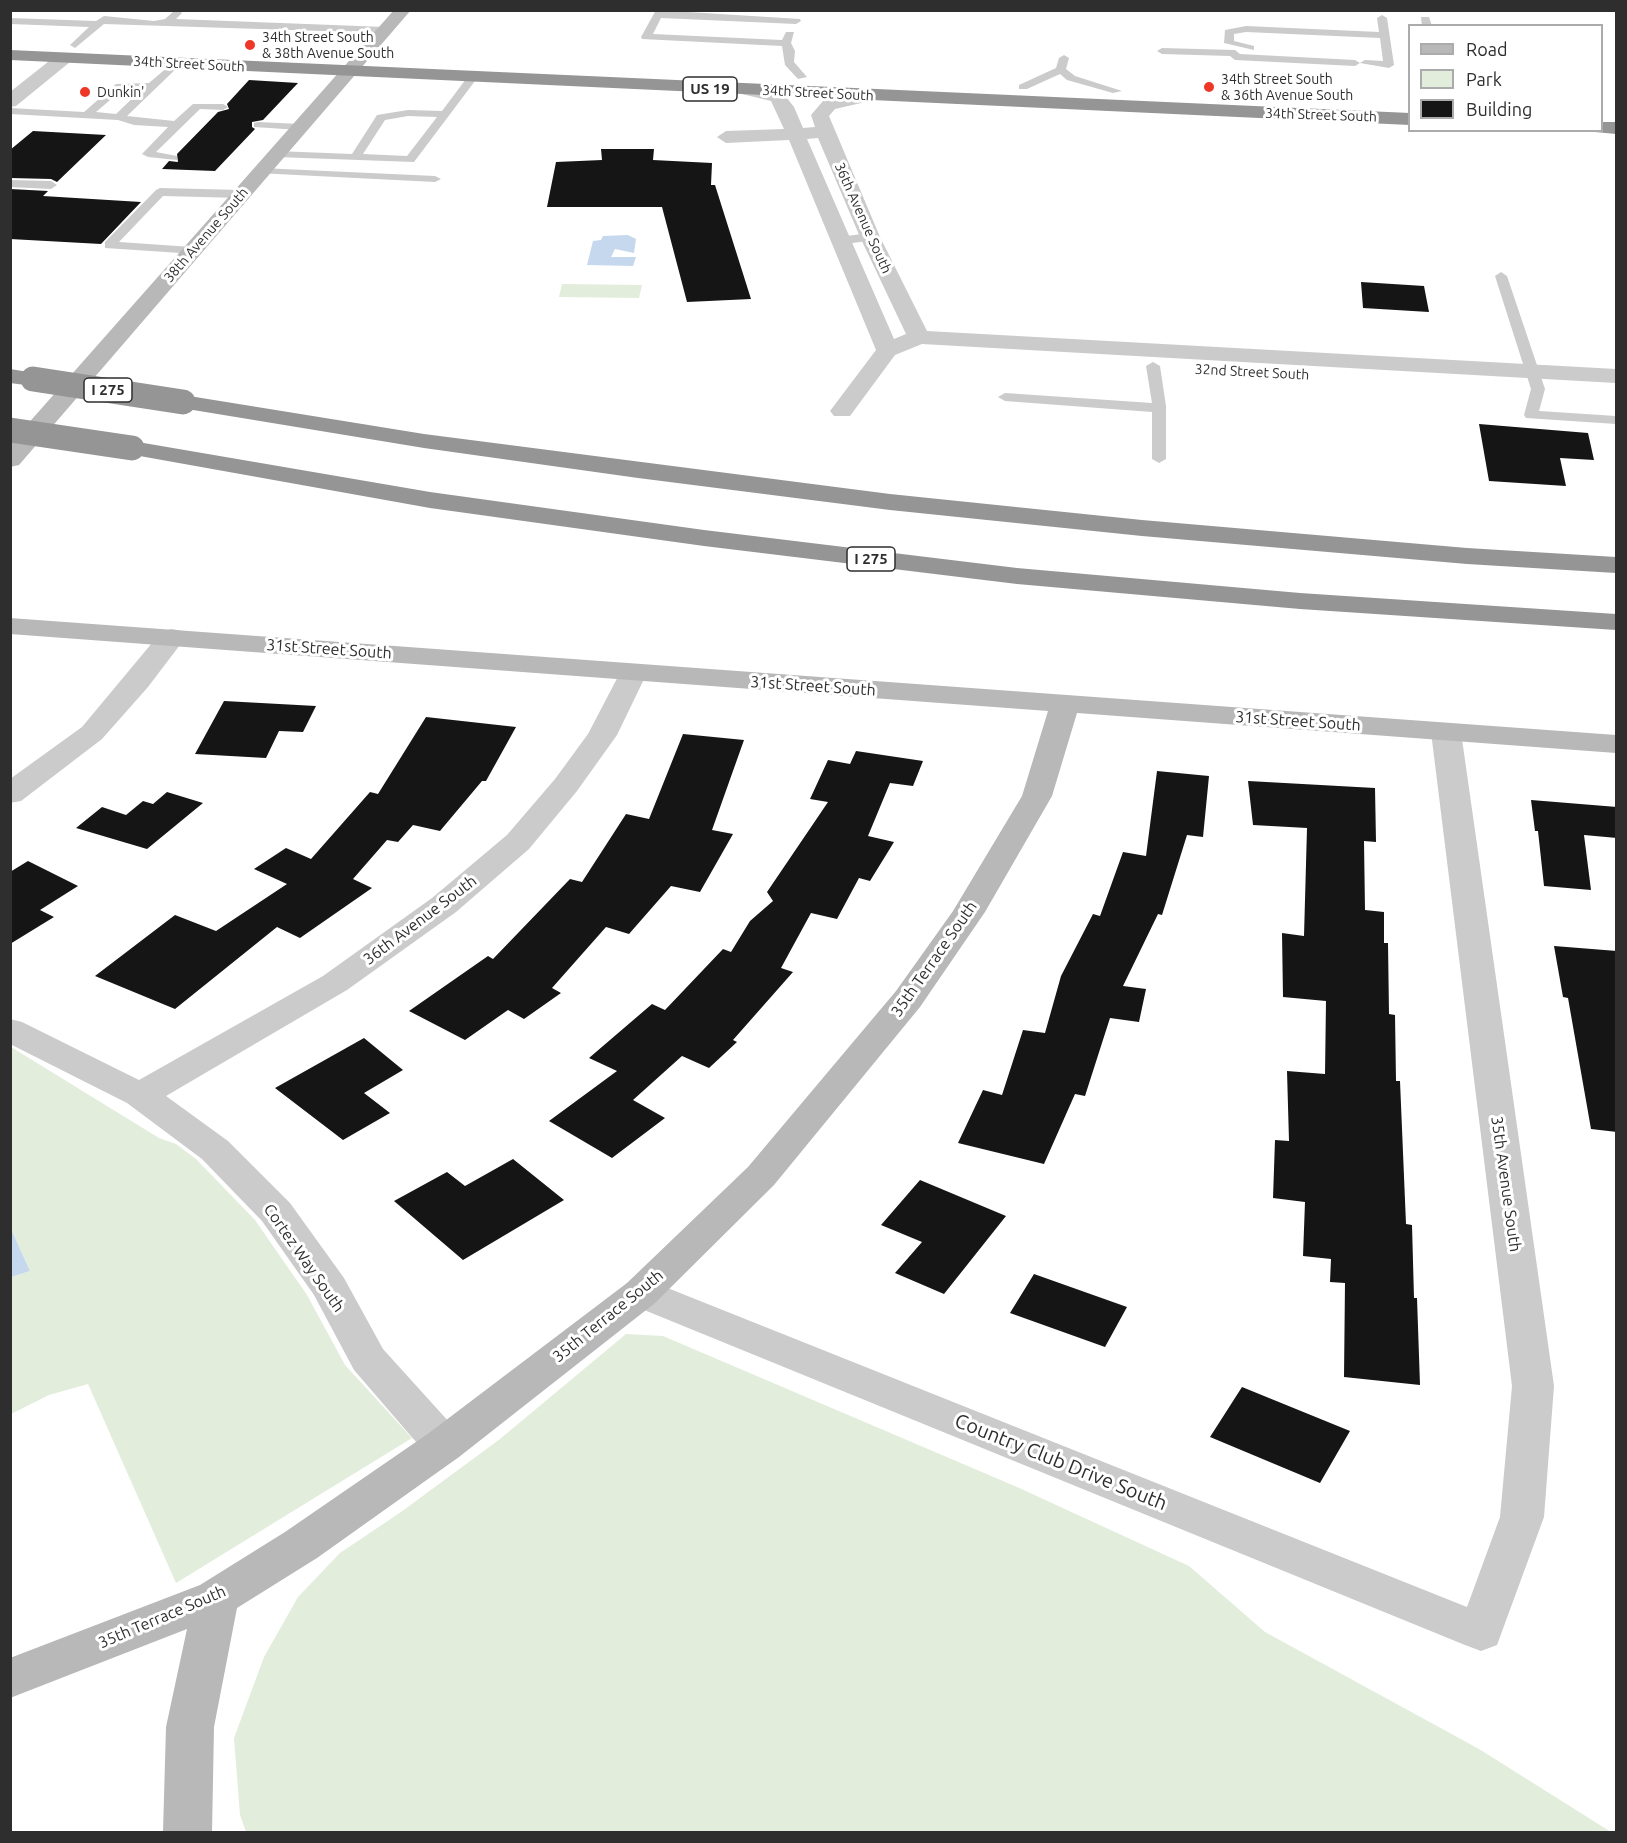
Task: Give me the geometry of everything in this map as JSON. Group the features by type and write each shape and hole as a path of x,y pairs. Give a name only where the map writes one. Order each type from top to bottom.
{"highway":[{"name":"34th Street South","path":"10,42 176,63 355,64 473,77 556,82 748,90 803,85 868,96 1408,119"},
{"name":"34th Street South","path":"10,55 69,51 835,87 993,93 1023,87 1408,103"},
{"path":"556,82 606,77 803,85"},
{"name":"I 275","path":"22,378 469,448 890,502 1153,529 1467,556 1617,565"},
{"name":"I 275","path":"10,430 132,448 441,502 704,538 1017,576 1300,601 1617,622"}],"street":[{"name":"38th Avenue South","path":"10,460 404,10"},
{"path":"10,102 69,51"},
{"name":"36th Avenue South","path":"748,90 777,97 785,107 796,139 887,350"},
{"path":"732,143 826,136 820,116 823,110 838,102 868,96"},
{"name":"36th Avenue South","path":"826,136 870,237 919,337"},
{"path":"842,411 887,350 919,337"},
{"name":"32nd Street South","path":"919,337 1535,380 1617,393"},
{"name":"32nd Street South","path":"887,350 1153,366 1535,380 1617,376"},
{"name":"31st Street South","path":"10,626 1617,744"},
{"path":"10,794 92,733 138,681 172,637"},
{"name":"36th Avenue South","path":"140,1095 335,983 444,905 518,842 566,785 602,735 633,673"},
{"name":"35th Terrace South","path":"10,1678 216,1598 301,1545 444,1445 641,1293 761,1176 908,999 969,912 1037,796 1065,704"},
{"name":"35th Avenue South","path":"1446,732 1533,1386 1522,1518 1481,1632"},
{"name":"Cortez Way South","path":"10,1030 140,1095 215,1150 276,1212 330,1288 368,1359 444,1445"},
{"name":"Country Club Drive South","path":"641,1293 1481,1632"},
{"path":"188,1833 190,1727 216,1598"}],"lane":[{"path":"69,51 115,10"},
{"path":"168,22 180,10"},
{"path":"786,44 802,10"},
{"path":"786,44 646,36 659,13 796,21"},
{"path":"10,19 31,18"},
{"path":"1162,51 1235,53 1235,57 1389,64 1382,18"},
{"path":"10,19 62,23 154,24 168,22 385,30"},
{"path":"47,19 62,23"},
{"path":"1250,48 1229,43 1229,32 1246,29 1384,35"},
{"path":"786,44 790,51 789,63 803,85"},
{"path":"1368,52 1388,53"},
{"path":"1061,70 1064,57"},
{"path":"119,117 176,63"},
{"path":"1023,87 1061,70"},
{"path":"1061,70 1071,78 1117,91"},
{"path":"276,154 410,160 473,77"},
{"path":"87,115 120,86 152,86"},
{"path":"173,158 148,154 196,106 223,107"},
{"path":"10,111 119,117 134,122 177,124"},
{"path":"355,158 381,117 408,113 445,114"},
{"path":"258,125 300,127"},
{"path":"261,171 435,179"},
{"path":"10,183 51,185"},
{"path":"192,251 109,245 160,192 242,194"},
{"path":"839,241 870,237"},
{"path":"1502,276 1535,380 1531,415 1617,420"},
{"path":"1153,366 1159,408 1159,459"},
{"path":"1005,397 1159,408"}],"green space":[{"path":"562,284 642,285 639,298 559,297"},
{"path":"11,1047 159,1138 176,1144 196,1159 255,1220 307,1295 345,1365 412,1438 176,1583 88,1384 49,1395 11,1414 11,1277 30,1271 11,1229"},
{"path":"626,1334 663,1336 1017,1487 1189,1566 1265,1632 1479,1749 1611,1832 246,1832 240,1815 234,1738 264,1657 298,1597 340,1553 401,1512 500,1439"}],"water":[{"path":"628,235 636,239 634,253 615,249 611,257 636,257 633,266 587,265 593,241 601,240 603,236"},
{"path":"11,1229 30,1271 10,1277"}],"building":[{"path":"249,80 298,83 263,120 252,122 252,127 255,129 215,171 162,169 169,161 178,162 177,154 218,112 229,109 227,104"},
{"path":"33,131 106,135 57,182 51,179 10,178 10,150"},
{"path":"601,149 654,149 653,160 712,163 711,185 715,185 751,299 687,302 662,207 547,207 556,162 602,160"},
{"path":"10,189 48,191 43,196 141,202 101,244 10,239"},
{"path":"1361,282 1424,286 1429,312 1363,308"},
{"path":"1479,424 1588,433 1594,460 1560,458 1566,486 1489,481"},
{"path":"224,701 316,706 303,732 279,731 266,758 195,754"},
{"path":"426,717 516,727 486,781 482,781 440,831 413,825 398,842 387,840 353,879 372,888 300,938 277,927 175,1009 95,976 175,915 216,931 287,884 254,869 286,848 311,859 370,792 378,794"},
{"path":"683,734 744,740 712,830 733,834 700,892 671,886 629,934 606,927 552,988 561,993 524,1019 508,1010 465,1040 409,1011 488,956 493,959 570,879 582,882 626,814 649,819"},
{"path":"856,751 923,761 913,786 890,783 868,836 894,842 870,881 859,878 837,919 811,913 781,968 793,972 733,1040 737,1042 709,1068 682,1056 633,1100 665,1118 612,1158 549,1121 617,1071 589,1058 652,1004 665,1010 723,949 731,952 750,921 773,901 767,892 828,802 810,799 828,760 850,764"},
{"path":"1157,771 1209,776 1203,837 1187,835 1162,915 1158,914 1123,986 1146,989 1139,1022 1110,1018 1085,1096 1075,1094 1044,1164 958,1143 983,1090 1002,1095 1023,1030 1045,1033 1061,976 1093,914 1100,916 1123,852 1146,856"},
{"path":"1248,781 1375,788 1376,842 1364,841 1365,910 1384,912 1384,943 1388,943 1389,1014 1395,1015 1396,1081 1400,1081 1406,1224 1412,1225 1420,1385 1344,1377 1345,1283 1330,1282 1331,1259 1303,1256 1305,1202 1273,1198 1275,1140 1289,1141 1287,1071 1325,1074 1326,1001 1283,997 1282,933 1304,936 1307,828 1253,825"},
{"path":"167,792 203,803 147,849 76,828 102,807 126,815 143,801 153,804"},
{"path":"1531,800 1617,807 1617,838 1584,835 1591,890 1544,886 1538,831 1535,831"},
{"path":"28,861 78,886 40,910 54,917 10,944 10,872"},
{"path":"1554,946 1617,951 1617,1132 1591,1129 1568,998 1563,997"},
{"path":"364,1038 403,1070 364,1093 390,1113 343,1140 275,1088"},
{"path":"513,1159 564,1200 463,1260 394,1201 447,1172 465,1186"},
{"path":"920,1180 1006,1216 944,1294 895,1273 922,1242 881,1225"},
{"path":"1034,1274 1127,1307 1105,1347 1010,1313"},
{"path":"1242,1387 1350,1431 1320,1483 1210,1437"}],"place":[{"name":"34th Street South & 38th Avenue South","path":"250,45"},
{"name":"34th Street South & 36th Avenue South","path":"1209,87"},
{"name":"Dunkin'","path":"85,92"}]}
